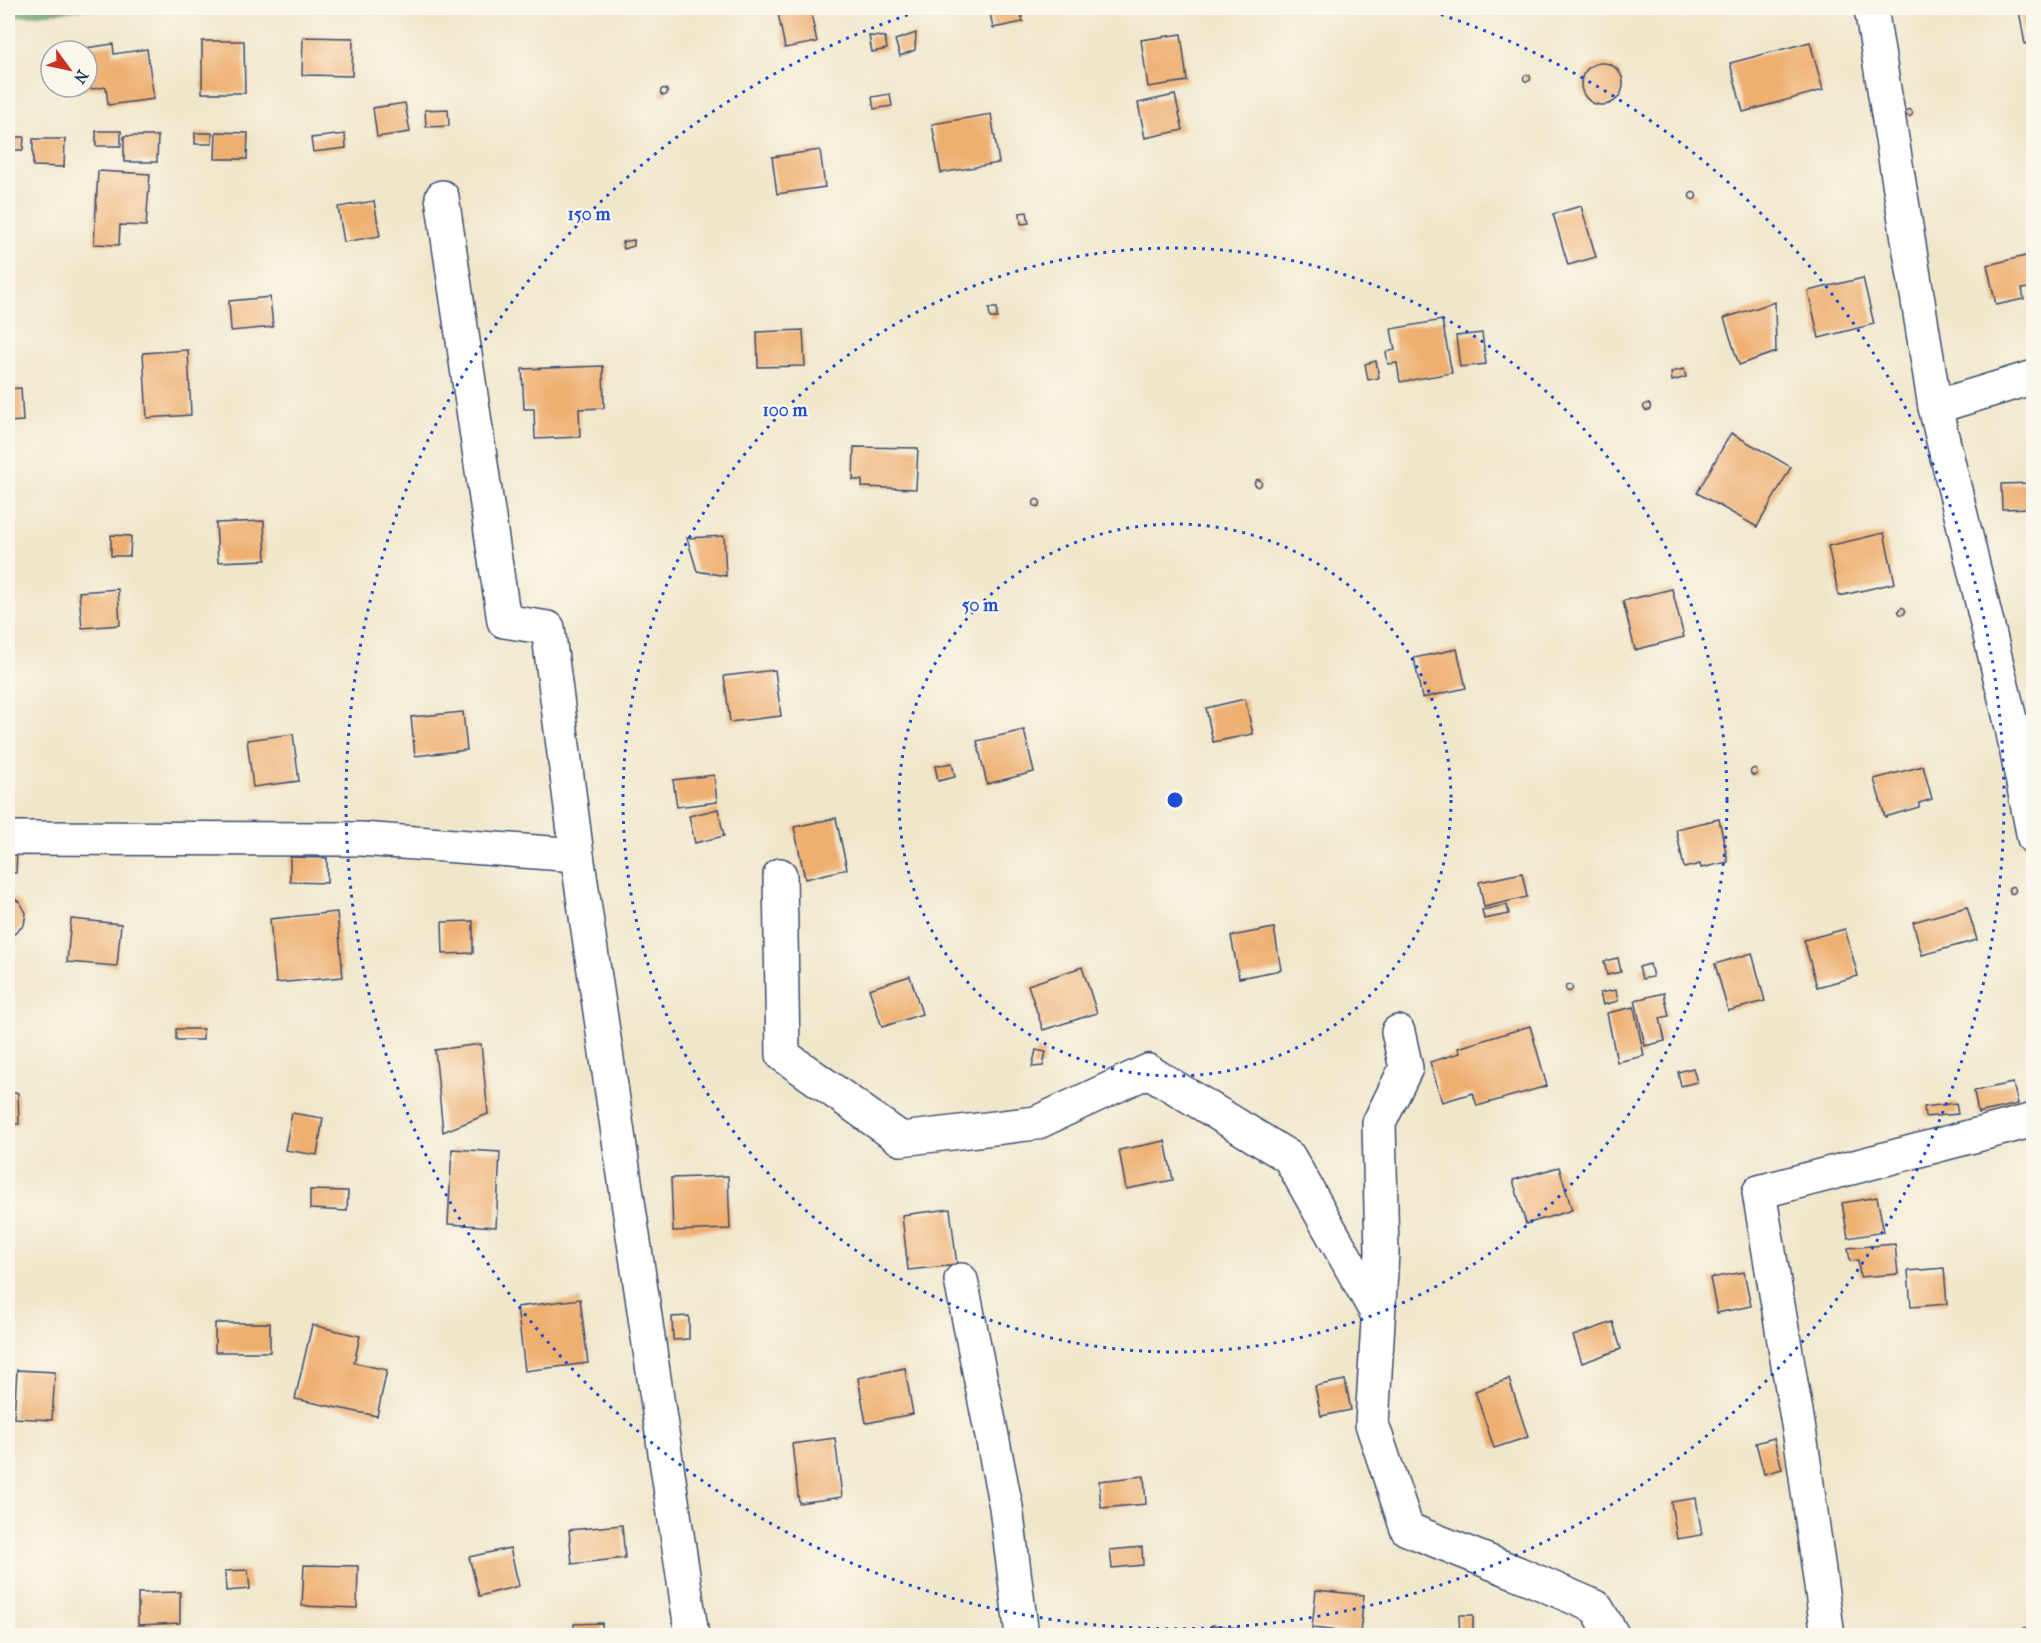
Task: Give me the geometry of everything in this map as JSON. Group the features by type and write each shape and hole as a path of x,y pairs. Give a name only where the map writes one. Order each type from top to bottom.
{"street":[{"path":"1871,8 1935,407 2011,723 2034,838"},
{"path":"442,197 504,621 548,628 577,855 692,1635"},
{"path":"1935,407 2034,377"},
{"path":"8,838 361,839 577,855"},
{"path":"780,874 783,1055 901,1138 1036,1123 1148,1071 1289,1157 1378,1315"},
{"path":"1398,1032 1406,1068 1379,1123 1382,1253 1372,1424 1407,1529 1596,1606 1613,1635"},
{"path":"1828,1635 1802,1448 1759,1192 2034,1120"},
{"path":"961,1280 1006,1507 1022,1635"}],"green space":[{"path":"8,8 96,8 8,17"}],"building":[{"path":"777,8 810,8 817,42 785,48"},
{"path":"989,8 1020,8 1023,22 993,28"},
{"path":"2034,8 2034,42 2025,44 2019,11"},
{"path":"916,33 915,50 900,56 895,40"},
{"path":"1181,34 1187,81 1148,87 1141,40"},
{"path":"869,36 885,37 887,49 872,52"},
{"path":"303,37 353,38 352,76 302,75"},
{"path":"202,41 244,41 245,93 202,93"},
{"path":"1810,42 1823,90 1743,112 1730,63"},
{"path":"113,44 114,54 147,49 154,99 108,105 106,87 99,88 99,46"},
{"path":"1602,63 1610,64 1617,69 1622,76 1622,92 1617,99 1610,104 1602,105 1594,104 1587,99 1582,92 1581,84 1582,76 1587,69 1594,64"},
{"path":"1527,75 1530,78 1527,81 1524,78"},
{"path":"664,89 667,92 664,95 661,92"},
{"path":"890,94 892,106 874,109 872,97"},
{"path":"1175,95 1183,130 1145,138 1138,103"},
{"path":"405,103 410,132 377,137 373,108"},
{"path":"448,109 449,126 426,127 425,110"},
{"path":"1909,110 1912,113 1909,116 1906,113"},
{"path":"991,114 999,163 941,173 932,124"},
{"path":"96,131 121,131 121,146 96,146"},
{"path":"216,132 248,133 247,159 215,159"},
{"path":"195,133 212,133 212,144 195,144"},
{"path":"345,134 346,148 313,152 311,138"},
{"path":"124,136 158,136 157,162 124,162"},
{"path":"14,137 24,137 23,150 14,150"},
{"path":"33,139 65,139 64,167 33,166"},
{"path":"820,150 825,187 777,194 772,157"},
{"path":"98,171 150,174 146,226 120,225 119,245 94,244"},
{"path":"1693,192 1697,196 1693,200 1689,196"},
{"path":"374,201 380,236 344,242 338,207"},
{"path":"1581,206 1596,257 1568,265 1553,214"},
{"path":"1027,212 1029,223 1021,224 1020,213"},
{"path":"634,240 634,246 624,249 622,242"},
{"path":"2034,254 2034,287 2022,289 2024,299 1996,305 1987,265"},
{"path":"1863,278 1874,324 1819,338 1808,291"},
{"path":"270,297 273,327 231,331 229,301"},
{"path":"1775,302 1776,352 1739,365 1724,318"},
{"path":"989,308 997,308 997,318 990,318"},
{"path":"1442,320 1452,373 1400,382 1397,363 1388,364 1386,352 1395,350 1391,329"},
{"path":"803,330 805,366 758,367 757,332"},
{"path":"1482,333 1486,364 1460,367 1456,336"},
{"path":"188,350 191,415 147,418 143,353"},
{"path":"1376,361 1379,378 1368,380 1365,364"},
{"path":"603,366 604,408 579,409 580,437 535,439 534,409 524,409 522,369"},
{"path":"1684,369 1686,377 1672,381 1671,372"},
{"path":"21,388 23,421 8,422 8,389"},
{"path":"1647,404 1650,407 1647,410 1644,407"},
{"path":"1731,433 1791,467 1757,527 1697,493"},
{"path":"854,447 918,448 916,489 862,487 862,480 853,480"},
{"path":"1258,479 1262,483 1258,487 1254,483"},
{"path":"2034,483 2034,508 2002,509 2001,484"},
{"path":"1037,500 1040,503 1037,506 1034,503"},
{"path":"264,521 266,560 218,562 216,523"},
{"path":"1884,533 1895,583 1839,596 1828,546"},
{"path":"111,535 131,536 130,556 111,556"},
{"path":"724,536 726,576 697,571 687,538"},
{"path":"118,589 120,625 82,628 79,592"},
{"path":"1672,589 1684,637 1635,650 1623,601"},
{"path":"1902,608 1905,611 1902,614 1899,611"},
{"path":"1457,649 1466,688 1422,698 1414,658"},
{"path":"775,670 781,716 730,722 724,676"},
{"path":"1245,699 1253,734 1213,742 1206,708"},
{"path":"463,712 467,750 415,756 411,717"},
{"path":"1024,730 1034,772 987,784 977,741"},
{"path":"293,734 299,781 253,787 247,740"},
{"path":"952,763 955,777 938,781 935,766"},
{"path":"1923,766 1932,799 1919,803 1919,807 1885,817 1874,779"},
{"path":"1754,768 1758,772 1754,776 1750,772"},
{"path":"714,775 717,802 677,807 673,780"},
{"path":"718,809 724,836 695,843 689,816"},
{"path":"836,818 847,869 805,879 794,827"},
{"path":"1719,819 1728,862 1701,868 1700,864 1684,868 1676,829"},
{"path":"8,847 17,850 16,873 8,872"},
{"path":"290,857 327,858 327,883 290,882"},
{"path":"1522,873 1527,897 1484,907 1479,882"},
{"path":"2012,887 2015,890 2012,893 2009,890"},
{"path":"8,896 20,902 26,913 24,925 8,936"},
{"path":"1507,905 1509,914 1484,919 1482,910"},
{"path":"1967,907 1977,940 1922,955 1913,922"},
{"path":"337,912 343,977 276,983 270,919"},
{"path":"71,919 121,924 117,966 67,962"},
{"path":"473,921 473,953 443,954 442,922"},
{"path":"1274,928 1281,970 1239,978 1231,936"},
{"path":"1845,929 1858,976 1817,987 1804,940"},
{"path":"1752,953 1765,1001 1728,1011 1715,964"},
{"path":"1618,958 1621,972 1607,975 1604,961"},
{"path":"1650,964 1653,977 1642,979 1639,967"},
{"path":"1082,967 1097,1013 1043,1030 1028,985"},
{"path":"910,976 922,1014 882,1027 869,989"},
{"path":"1569,985 1572,988 1569,991 1566,988"},
{"path":"1616,990 1618,1001 1603,1005 1600,993"},
{"path":"1664,993 1669,1016 1660,1018 1665,1041 1645,1046 1635,1000"},
{"path":"1634,1007 1644,1056 1617,1062 1607,1013"},
{"path":"1530,1026 1547,1086 1477,1106 1473,1093 1442,1102 1430,1062 1460,1053 1458,1048"},
{"path":"176,1029 203,1029 203,1040 176,1040"},
{"path":"481,1044 488,1114 443,1132 435,1050"},
{"path":"1036,1050 1046,1052 1043,1066 1032,1067"},
{"path":"1693,1068 1697,1082 1681,1086 1678,1072"},
{"path":"2013,1083 2018,1104 1978,1113 1974,1091"},
{"path":"8,1093 18,1093 19,1124 8,1125"},
{"path":"1956,1103 1958,1114 1925,1117 1924,1107"},
{"path":"292,1113 323,1118 317,1155 285,1150"},
{"path":"1165,1141 1173,1180 1126,1189 1119,1150"},
{"path":"452,1149 500,1152 496,1227 448,1224"},
{"path":"1559,1167 1572,1210 1526,1224 1513,1180"},
{"path":"728,1176 730,1229 673,1231 671,1178"},
{"path":"310,1190 348,1191 347,1211 310,1209"},
{"path":"1877,1197 1884,1232 1848,1238 1842,1203"},
{"path":"950,1209 957,1265 908,1270 902,1215"},
{"path":"1895,1244 1898,1274 1860,1277 1858,1260 1850,1261 1848,1248"},
{"path":"1944,1268 1947,1304 1911,1307 1908,1271"},
{"path":"1744,1272 1751,1306 1717,1313 1710,1278"},
{"path":"580,1299 588,1363 525,1371 517,1307"},
{"path":"689,1316 689,1339 673,1340 672,1317"},
{"path":"1613,1322 1621,1349 1582,1363 1573,1336"},
{"path":"215,1323 270,1323 270,1352 215,1352"},
{"path":"312,1325 360,1336 354,1363 387,1370 377,1416 295,1399"},
{"path":"905,1368 913,1414 866,1423 858,1378"},
{"path":"17,1370 55,1372 52,1420 14,1418"},
{"path":"1509,1379 1528,1437 1494,1448 1475,1391"},
{"path":"1345,1380 1351,1410 1321,1416 1315,1386"},
{"path":"835,1438 842,1497 799,1503 792,1444"},
{"path":"1774,1438 1782,1469 1764,1474 1756,1443"},
{"path":"1144,1476 1146,1504 1101,1508 1099,1481"},
{"path":"1696,1498 1702,1535 1677,1539 1671,1502"},
{"path":"622,1525 625,1558 572,1564 569,1530"},
{"path":"1142,1547 1143,1565 1112,1568 1110,1550"},
{"path":"510,1548 519,1586 479,1596 469,1557"},
{"path":"304,1565 358,1566 357,1608 302,1606"},
{"path":"248,1570 250,1589 226,1591 225,1571"},
{"path":"1316,1590 1364,1595 1360,1633 1312,1628"},
{"path":"180,1592 180,1623 138,1625 138,1593"},
{"path":"1459,1615 1473,1615 1473,1636 1460,1636"},
{"path":"602,1623 602,1636 574,1636 574,1624"},
{"path":"1212,1625 1237,1628 1236,1636 1211,1636"},
{"path":"2034,1626 2034,1636 2025,1636 2024,1628"}]}
